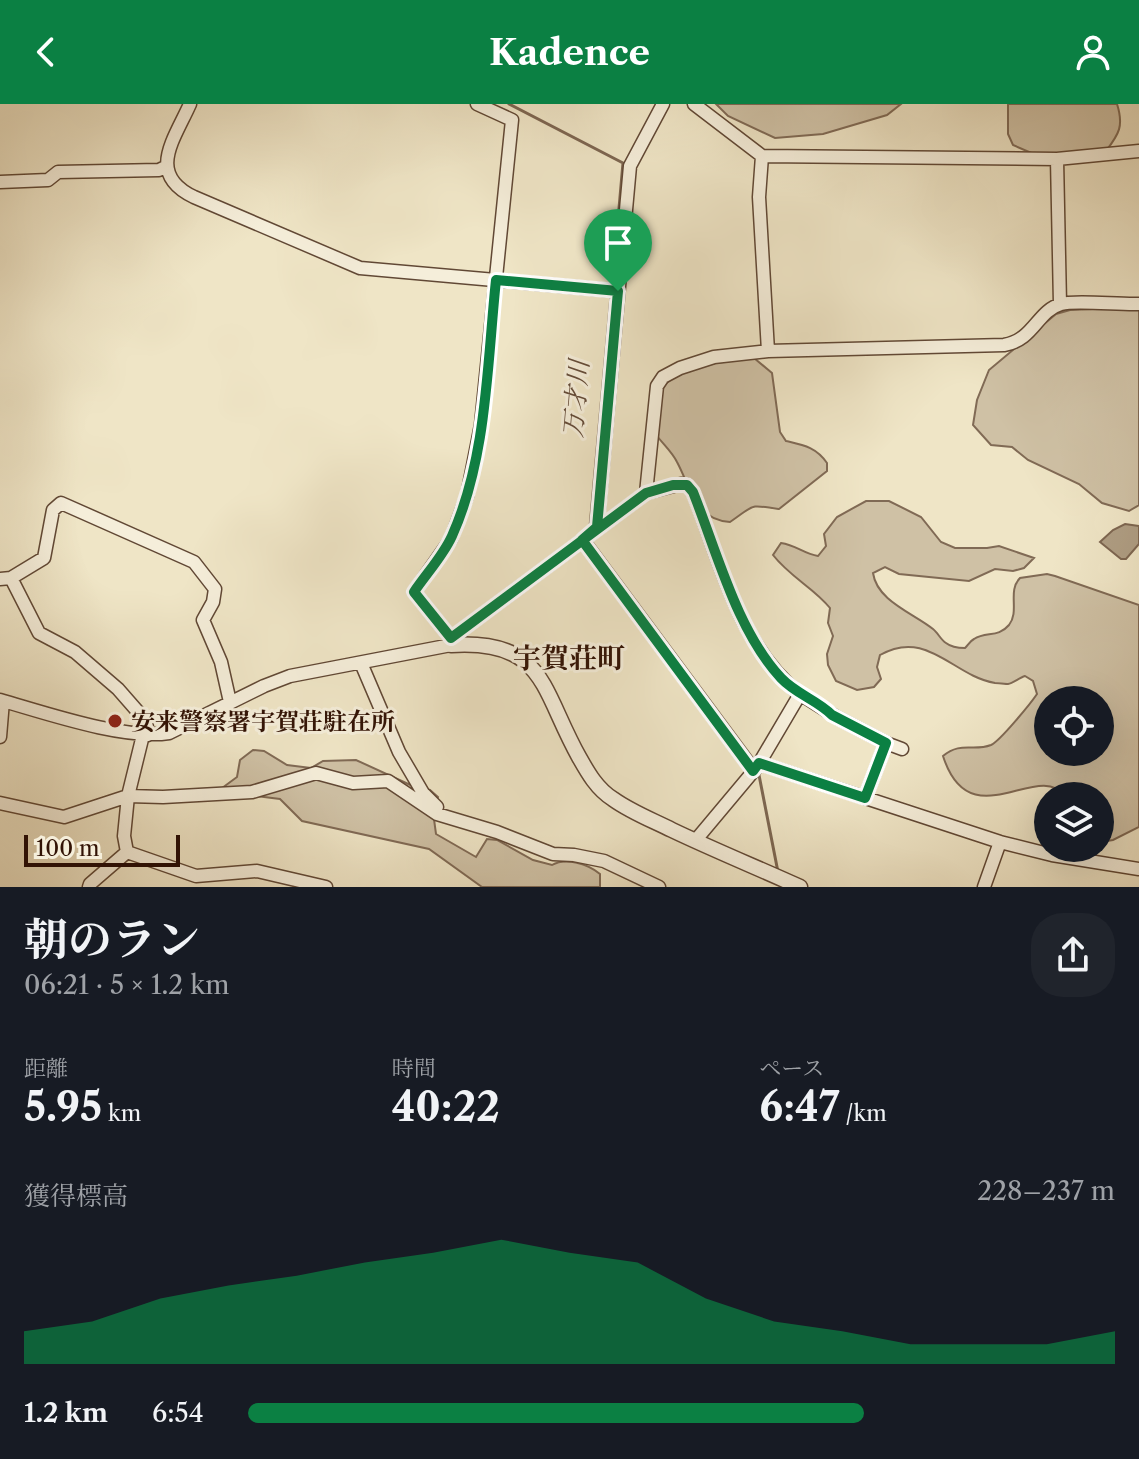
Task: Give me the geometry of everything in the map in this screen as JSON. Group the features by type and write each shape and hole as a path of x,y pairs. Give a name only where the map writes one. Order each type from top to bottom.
{"street":[{"path":"190,104 165,167 172,181 185,193 360,268 613,290"},
{"path":"451,642 414,592 451,539 467,496 481,425 512,120 477,104"},
{"path":"597,527 613,290 630,166 663,104"},
{"path":"694,104 762,156 1057,159 1139,151"},
{"path":"762,156 759,197 768,351"},
{"path":"1057,159 1060,304"},
{"path":"0,182 48,180 58,172 159,170 165,167"},
{"path":"646,493 660,378 680,368 714,357 768,351 1004,345 1026,337 1060,304 1139,304"},
{"path":"451,642 597,527 646,493 687,485 693,492 721,562 728,590 763,655 781,678 832,715 902,749"},
{"path":"127,852 124,836 128,796 146,735 146,721 118,689 75,652 39,633 5,578 44,558 53,510 61,503 194,562 215,589 213,602 203,620 221,662 230,702"},
{"path":"582,540 757,766 1000,842 1052,855 1139,869"},
{"path":"0,737 2,700 146,735 169,733 290,676 451,642 494,646 523,659 540,677 582,762 604,793 627,808 695,841 800,887"},
{"path":"361,663 399,752 423,793 442,812 553,854 604,861 659,887"},
{"path":"695,841 757,766 800,694"},
{"path":"865,798 886,743"},
{"path":"0,803 64,817 128,796 252,792 316,773 353,783 388,781 437,814 449,815"},
{"path":"984,887 1000,842"},
{"path":"127,852 188,881 196,876 257,871 326,887"},
{"path":"89,887 127,852"}],"shaded area":[{"path":"716,104 901,104 887,115 823,134 775,138 728,116"},
{"path":"1008,104 1117,104 1119,129 1106,151 1036,155 1013,145 1008,134"},
{"path":"1139,307 1139,505 1129,511 1102,503 1079,484 1028,460 1012,447 991,445 973,425 977,400 989,370 1056,314 1070,310"},
{"path":"754,358 772,373 780,432 786,441 818,453 827,463 827,471 779,509 756,506 730,522 718,520 696,501 675,458 657,436 663,386 694,368"},
{"path":"866,501 889,501 921,517 941,542 955,548 999,546 1034,558 1024,568 1013,571 995,569 969,581 899,574 885,567 873,573 888,599 933,629 952,646 965,648 978,637 1001,632 1009,625 1014,614 1014,589 1020,578 1047,574 1139,605 1139,827 1114,840 1114,782 1034,782 1034,787 986,796 970,792 955,780 943,756 956,749 991,745 1034,698 1034,766 1114,766 1114,686 1035,686 1025,676 1008,684 995,683 980,679 926,650 912,647 897,648 880,655 877,667 881,679 874,687 857,690 836,681 828,665 827,654 833,636 828,623 830,608 773,555 781,543 818,556 826,546 824,534 837,517"},
{"path":"1125,524 1139,526 1139,544 1126,559 1121,559 1100,542"},
{"path":"253,750 264,751 287,765 311,768 323,761 356,760 417,788 430,790 438,797 433,812 436,834 476,857 487,839 497,840 533,860 552,865 570,862 589,867 600,874 600,887 482,887 429,849 302,821 280,799 218,791 237,777 240,760"}],"waterway":[{"name":"万才川","path":"509,104 623,163 612,288"},
{"name":"万才川","path":"590,527 611,296"},
{"name":"万才川","path":"591,541 756,763"},
{"name":"万才川","path":"758,770 778,872"}],"place":[{"name":"安来警察署宇賀荘駐在所","path":"115,721"}],"district":[{"name":"宇賀荘町","path":"569,658"}],"route":[{"path":"618,291 496,280 481,425 467,496 451,539 414,592 451,638 597,527 646,493 673,485 687,485 693,492 721,562 728,590 769,664 800,694 826,708 832,715 886,743 865,798 759,763 753,771 582,540 597,527 618,291"}]}
